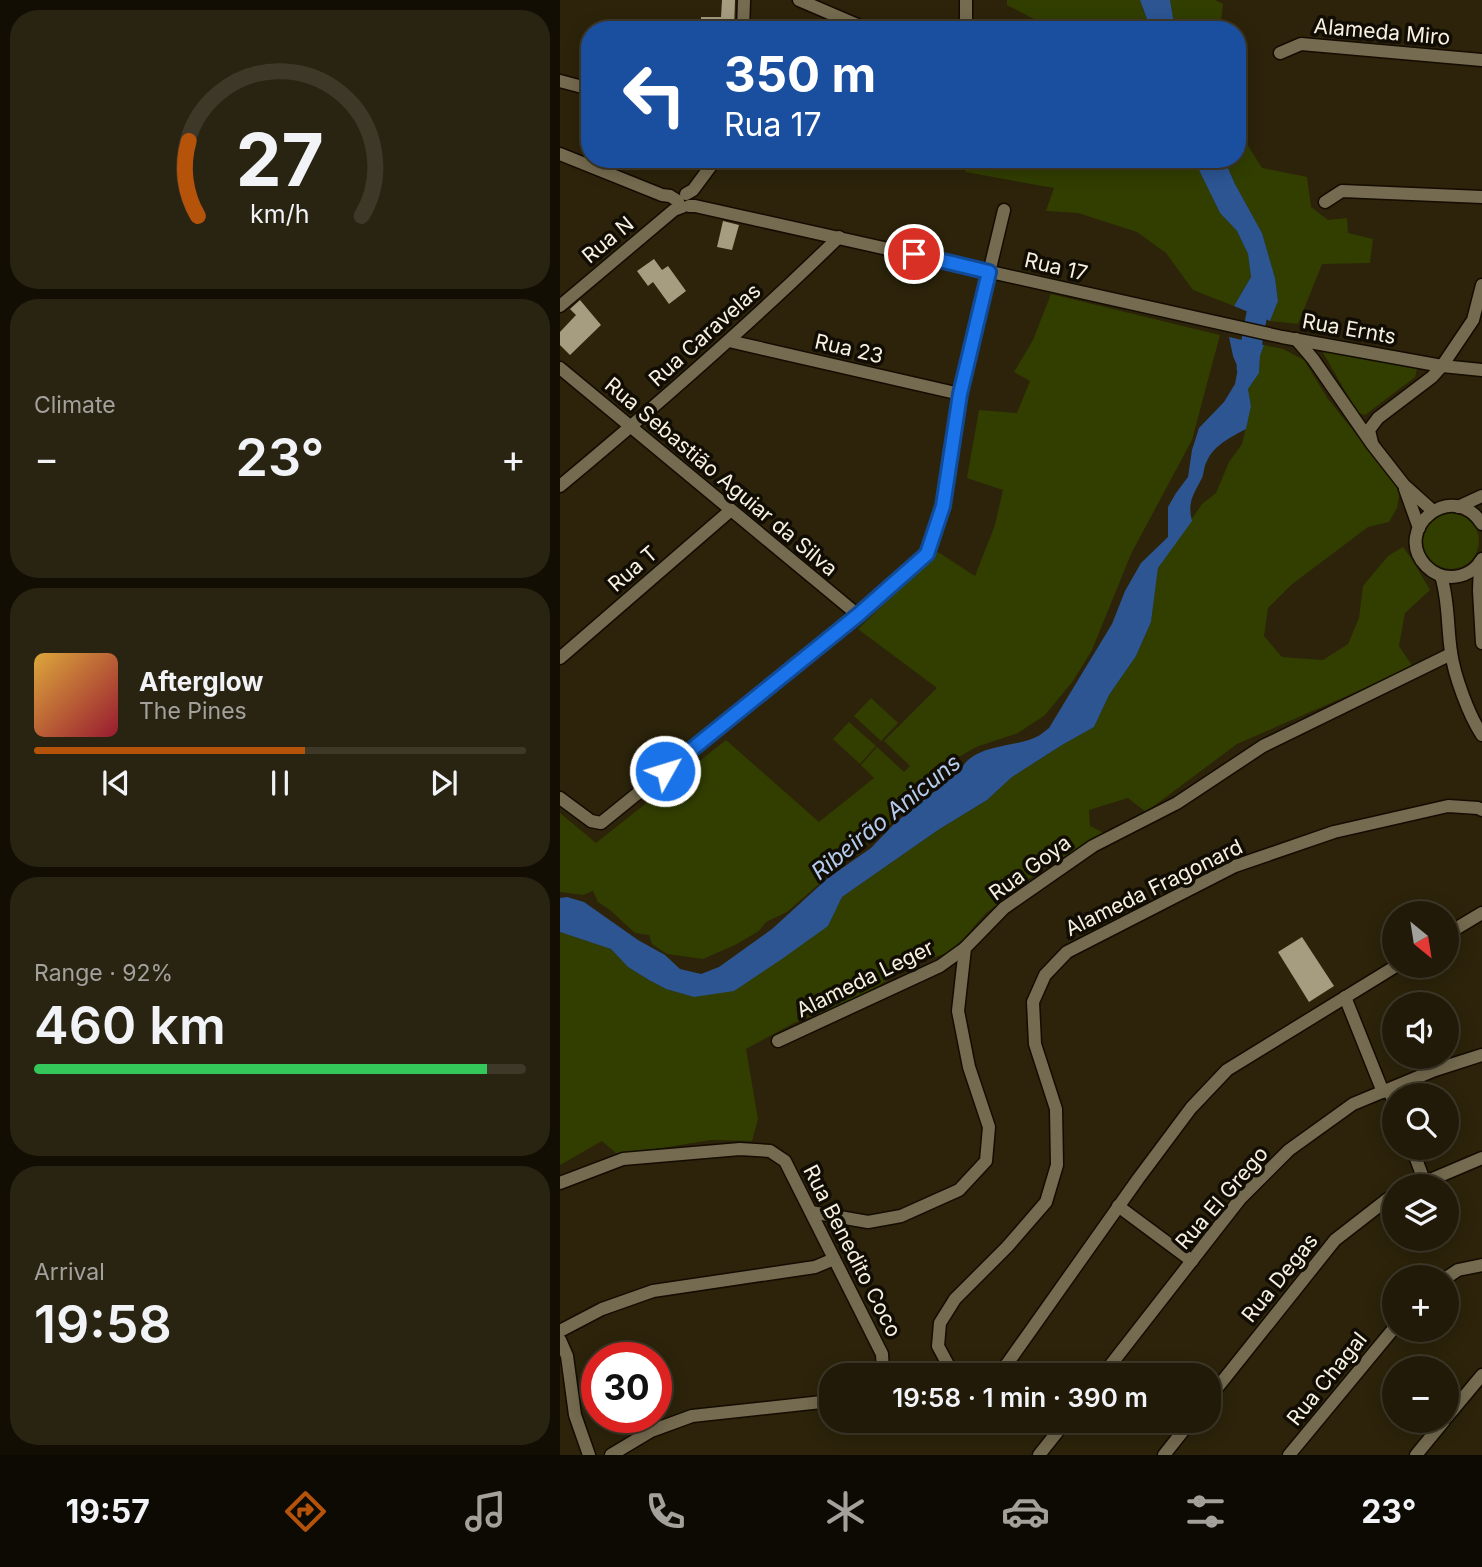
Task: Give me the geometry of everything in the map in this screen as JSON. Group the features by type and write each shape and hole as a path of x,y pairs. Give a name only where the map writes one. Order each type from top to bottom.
{"street":[{"path":"743,21 744,0"},
{"path":"799,0 848,21"},
{"path":"966,0 966,21"},
{"name":"Alameda Miro","path":"1280,52 1301,44 1482,60"},
{"path":"560,81 581,87"},
{"name":"Rua 17","path":"560,154 581,162"},
{"name":"Rua 17","path":"595,168 662,195 1209,321"},
{"name":"Rua N","path":"560,306 684,200 709,168"},
{"path":"1325,202 1342,191 1482,197"},
{"path":"560,798 591,821 601,822 858,615 927,554 943,506 960,394 1004,209"},
{"name":"Rua Caravelas","path":"560,486 729,341 839,237"},
{"path":"1372,444 1369,430 1378,418 1432,377 1442,366 1473,320 1482,285"},
{"name":"Rua Ernts","path":"1209,321 1442,366 1482,370"},
{"path":"1296,339 1404,485 1433,511"},
{"name":"Rua 23","path":"729,341 960,394"},
{"name":"Rua Sebastião Aguiar da Silva","path":"560,368 858,615"},
{"path":"1404,485 1419,528"},
{"path":"1458,507 1482,496"},
{"path":"1481,560 1463,575 1441,576 1422,562 1416,539 1424,519 1441,508 1458,507 1469,510 1482,524"},
{"name":"Rua T","path":"560,658 731,510"},
{"path":"1481,560 1479,591 1482,643"},
{"path":"1441,576 1447,600 1451,654 1469,710 1482,735"},
{"name":"Rua Goya","path":"965,948 1004,908 1093,846 1177,803 1263,746 1451,654"},
{"name":"Alameda Fragonard","path":"947,1363 938,1346 940,1323 956,1299 1046,1202 1057,1166 1056,1109 1035,1044 1033,1002 1045,975 1067,952 1235,866 1334,832 1448,806 1482,810"},
{"path":"1460,926 1482,913"},
{"path":"811,1212 868,1222 901,1216 959,1190 986,1161 989,1126 969,1067 958,1012 965,948"},
{"name":"Alameda Leger","path":"779,1041 940,966 965,948"},
{"path":"1008,1363 1191,1108 1227,1070 1382,975"},
{"path":"1345,997 1383,1083"},
{"name":"Rua El Grego","path":"1405,1083 1482,1055"},
{"name":"Rua El Grego","path":"1112,1363 1240,1199 1289,1150 1353,1104 1382,1093"},
{"name":"Rua Benedito Coco","path":"560,1183 623,1159 740,1149 770,1151 785,1161 881,1354 882,1363"},
{"path":"1446,1174 1482,1158"},
{"name":"Rua Degas","path":"1221,1383 1335,1240 1382,1203"},
{"path":"1118,1206 1192,1261"},
{"path":"560,1331 602,1309 653,1292 815,1267 834,1259"},
{"path":"1459,1270 1482,1265"},
{"path":"560,1340 567,1356 575,1415 589,1455"},
{"name":"Rua Chagal","path":"1289,1455 1383,1342"},
{"path":"1459,1403 1482,1375"},
{"path":"611,1455 651,1431 692,1416 819,1402"},
{"path":"1039,1455 1056,1433"},
{"path":"1164,1455 1181,1433"},
{"path":"1418,1454 1435,1433"}],"green space":[{"path":"1007,0 1140,0 1148,21 1038,21 1007,5"},
{"path":"1170,0 1215,0 1223,4 1221,21 1174,21"},
{"path":"1246,138 1262,168 1307,177 1311,207 1328,220 1347,218 1348,233 1373,239 1370,263 1322,264 1298,324 1270,321 1278,301 1275,278 1262,233 1228,168 1246,168"},
{"path":"966,168 1198,168 1220,213 1237,231 1248,254 1251,277 1234,306 1193,290 1166,253 1137,232 1078,213 1046,211 1054,188 965,172"},
{"path":"1051,294 1220,335 1192,440 1131,554 1092,650 1073,681 1045,715 1018,733 976,747 952,761 929,780 893,822 787,912 766,922 759,931 735,945 703,959 667,954 652,944 649,935 635,933 598,902 593,891 583,895 560,892 560,813 596,843 726,740 819,822 874,778 861,765 877,747 904,772 910,766 884,741 937,688 858,629 938,552 975,576 995,525 1003,490 967,478 979,410 1017,413 1030,381 1014,372 1033,340"},
{"path":"1264,345 1283,349 1304,360 1328,399 1400,489 1397,508 1389,522 1368,527 1291,585 1268,608 1264,636 1282,657 1323,660 1348,644 1359,618 1363,586 1388,556 1403,547 1430,590 1405,613 1399,646 1413,667 1237,744 1146,812 1128,798 1089,810 1090,826 1106,834 1049,865 1022,884 985,914 948,953 911,964 880,985 844,1004 794,1023 746,1049 758,1119 752,1141 711,1140 618,1155 602,1141 560,1165 560,932 611,949 628,967 649,980 666,989 694,997 828,926 842,897 938,830 987,800 1012,777 1094,727 1109,695 1136,656 1151,622 1158,568 1202,504 1216,493 1229,462 1242,444 1251,406 1248,389 1259,373"},
{"path":"1327,348 1411,364 1417,369 1415,377 1365,415 1358,413 1322,351"},
{"path":"1445,513 1457,513 1471,521 1479,535 1477,552 1471,561 1457,569 1445,569 1428,557 1423,547 1423,535 1435,518"},
{"path":"871,698 898,723 881,741 854,716"},
{"path":"849,722 876,746 860,764 833,739"}],"water":[{"path":"1140,0 1170,0 1174,21 1148,21"},
{"path":"1228,168 1262,233 1275,278 1278,301 1270,321 1234,306 1251,277 1248,254 1237,231 1220,213 1199,170"},
{"path":"1229,337 1264,345 1259,373 1248,389 1251,406 1246,429 1229,438 1210,455 1191,503 1192,521 1158,568 1151,622 1136,656 1109,695 1094,727 1012,777 987,800 938,830 842,897 828,926 734,991 694,997 666,989 628,967 611,949 560,932 560,898 567,897 584,902 638,940 665,955 680,969 701,974 719,967 772,929 828,878 871,848 895,823 960,771 975,755 1030,739 1049,728 1112,624 1125,591 1141,563 1168,537 1168,507 1188,477 1199,428 1224,402 1235,384 1238,368"}],"building":[{"path":"722,0 735,0 734,21 701,21 701,17 721,17"},
{"path":"723,221 739,225 732,250 717,247"},
{"path":"654,259 662,270 668,266 686,291 669,304 653,282 648,286 637,271"},
{"path":"580,300 601,325 570,355 560,345 560,332 576,315 570,309"},
{"path":"1302,937 1334,986 1309,1002 1278,952"}],"waterway":[{"name":"Ribeirão Anicuns","path":"1247,368 1258,308 1258,286"}],"route":[{"path":"665,771 858,615 927,554 943,506 960,394 989,272 914,254"}]}
